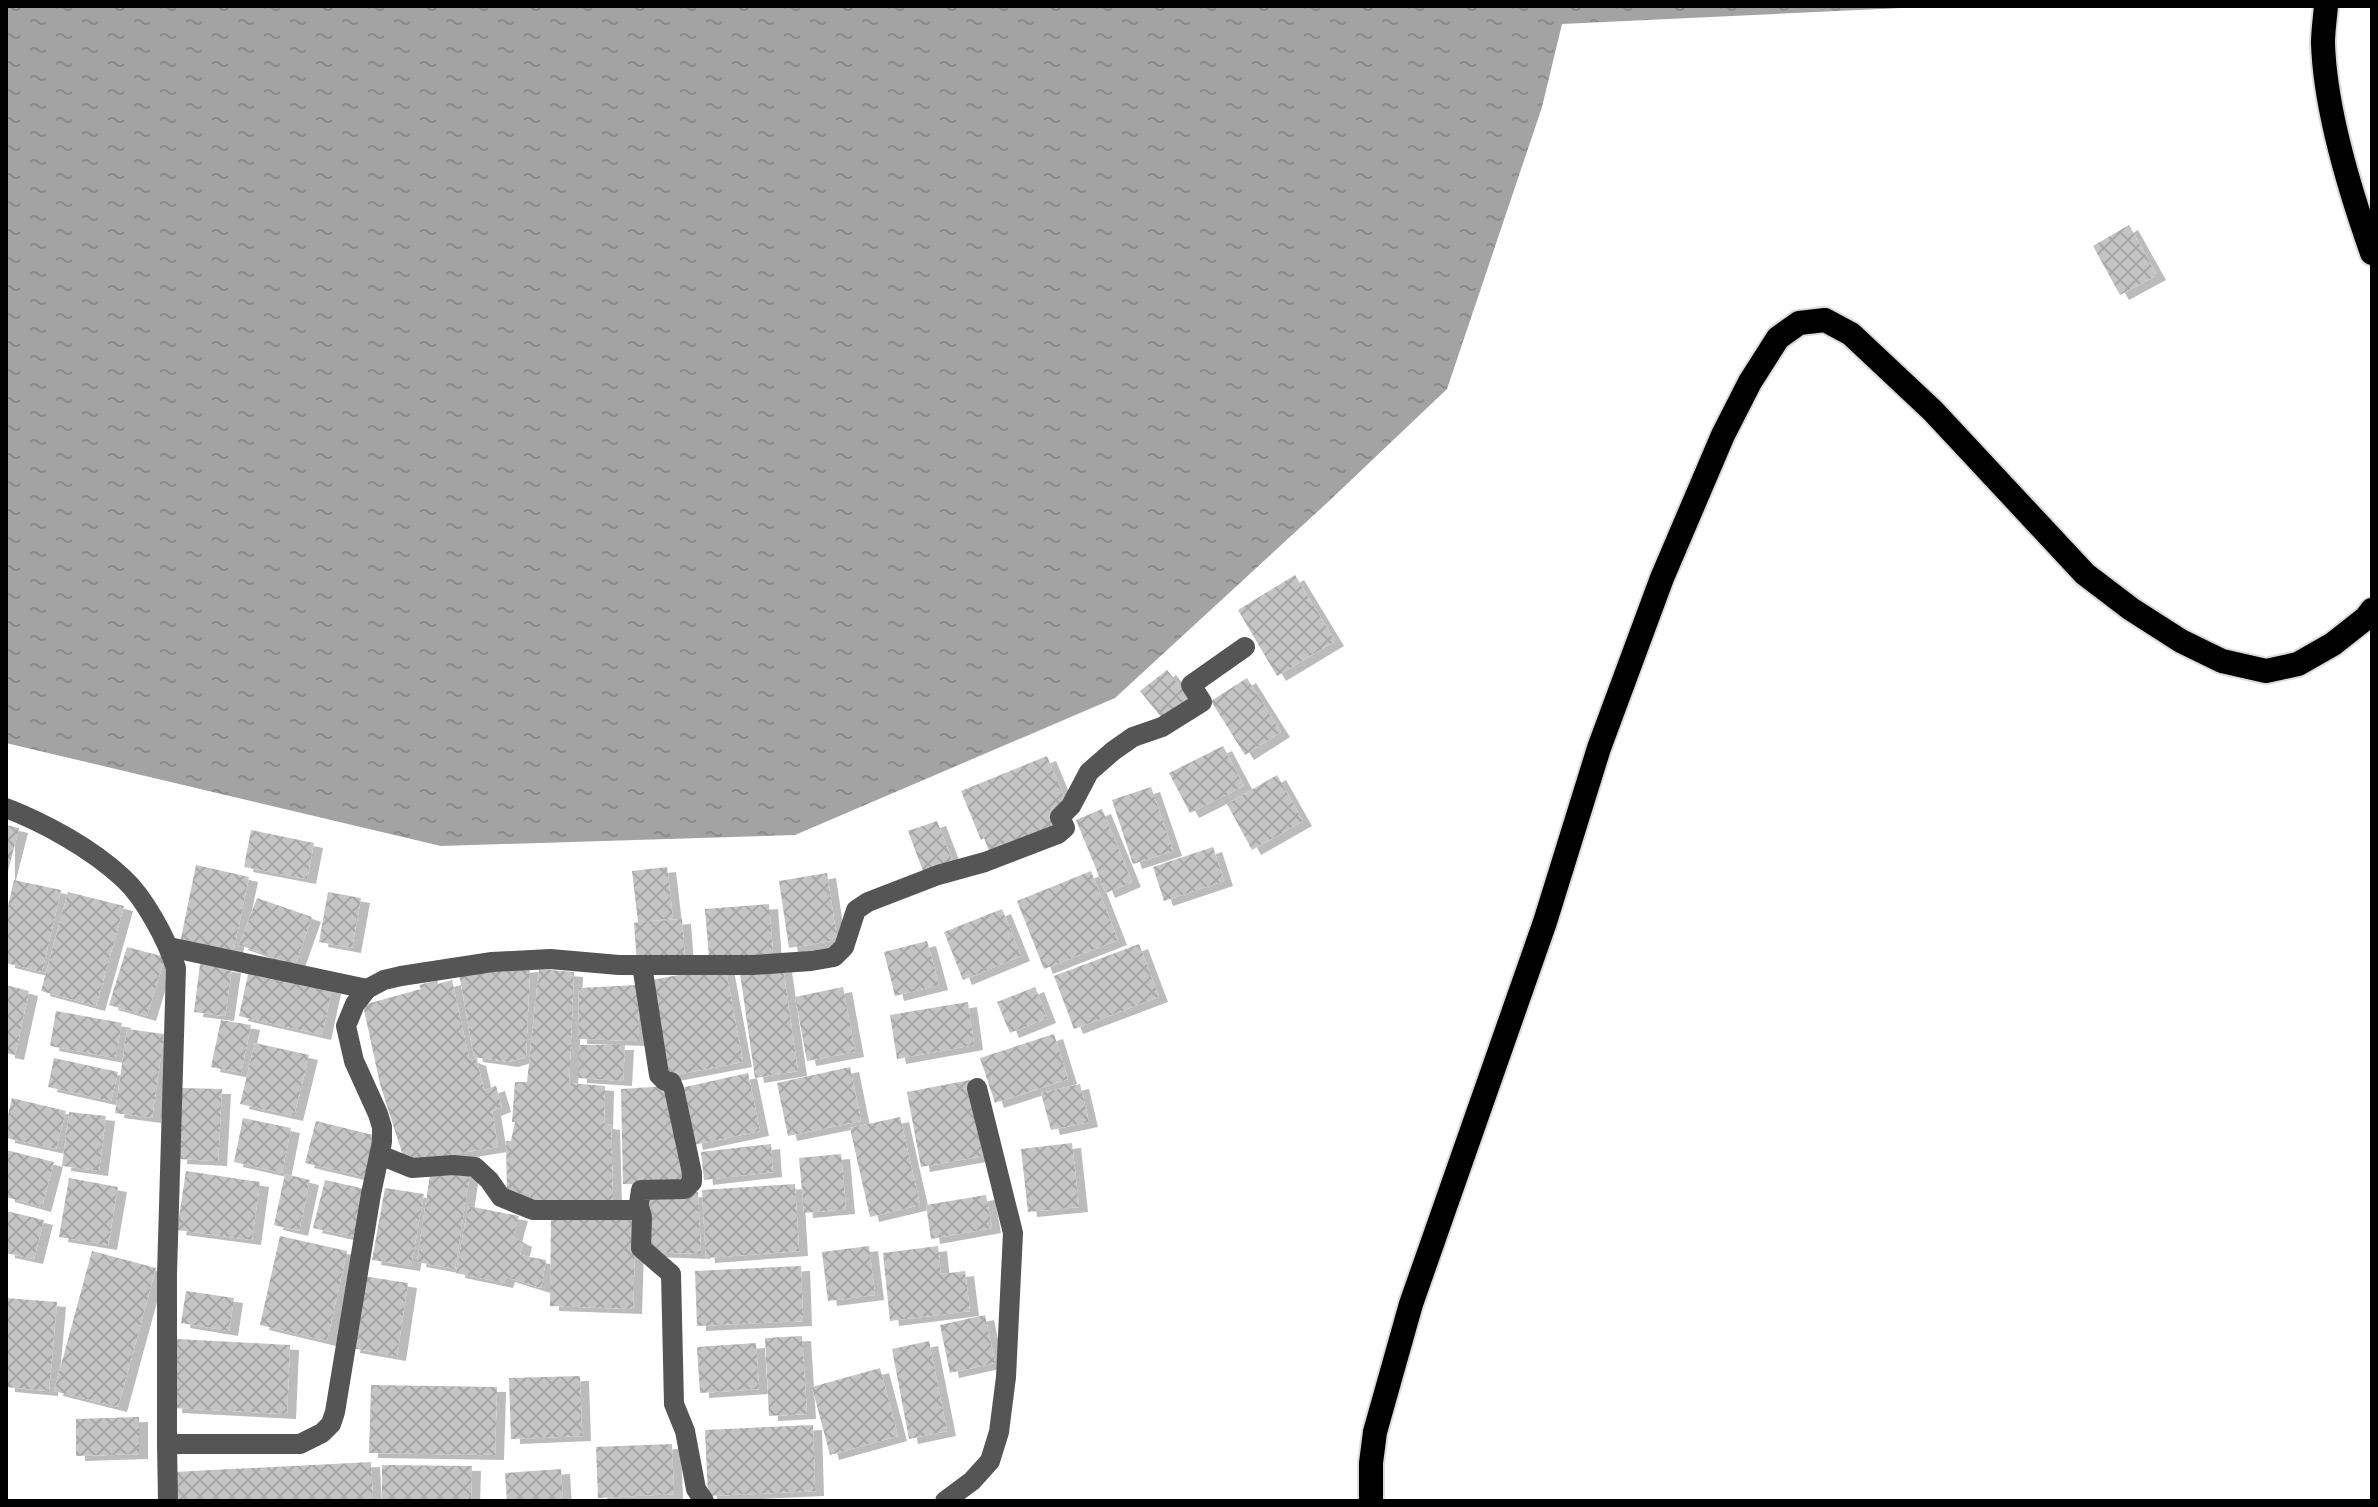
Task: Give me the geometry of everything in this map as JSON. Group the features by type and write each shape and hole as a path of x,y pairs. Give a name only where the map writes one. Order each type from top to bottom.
{"highway":[{"path":"2326,6 2323,42 2329,100 2372,253"},
{"path":"1371,1501 1375,1432 1411,1304 1545,922 1599,748 1662,578 1723,435 1750,382 1778,338 1799,323 1825,320 1851,334 1933,411 2085,574 2143,617 2181,641 2222,661 2266,671 2298,664 2333,644 2372,610"}],"street":[{"path":"167,1444 300,1444 322,1433 331,1424 380,1155 382,1127 354,1061 346,1026 355,1004 367,989 401,976 492,962 550,959 642,965 753,965 834,957 844,947 856,910 868,902 1058,834 1065,828 1060,817 1071,806 1089,772 1133,737 1162,727 1202,702 1191,685 1245,647"},
{"path":"6,808 23,814 88,851 125,879 151,915 169,947 176,968 167,1274 168,1501"},
{"path":"169,947 367,989"},
{"path":"642,965 659,1075 671,1082 674,1089 692,1182 685,1189 641,1190 638,1210 642,1217 641,1248 671,1274 674,1404 685,1431 696,1489 704,1501"},
{"path":"945,1501 972,1481 990,1461 999,1432 1006,1377 1013,1233 977,1088"},
{"path":"380,1155 412,1168 475,1167 501,1197 533,1210 638,1210"}],"water":[{"path":"6,6 1944,6 1562,24 1542,107 1447,389 1115,698 795,835 441,846 6,743"}],"building":[{"path":"2129,225 2157,275 2120,295 2093,246"},
{"path":"1295,575 1335,641 1277,676 1238,610"},
{"path":"1167,670 1192,701 1166,723 1140,691"},
{"path":"1247,678 1281,732 1245,755 1211,701"},
{"path":"1223,746 1244,786 1190,813 1169,773"},
{"path":"1047,756 1067,804 1050,810 1057,828 991,856 961,791"},
{"path":"1277,775 1303,821 1252,850 1227,804"},
{"path":"1151,787 1173,851 1133,864 1112,800"},
{"path":"1102,809 1132,882 1106,893 1076,820"},
{"path":"937,821 952,860 923,871 908,831"},
{"path":"6,825 19,828 7,875 6,875"},
{"path":"251,830 314,843 307,879 244,867"},
{"path":"1213,847 1224,881 1164,901 1153,867"},
{"path":"196,865 249,877 233,953 180,943"},
{"path":"667,867 673,918 642,922 682,919 685,959 637,964 634,923 638,922 632,871"},
{"path":"1091,871 1118,940 1044,969 1017,901"},
{"path":"827,873 837,940 789,948 779,881"},
{"path":"14,880 61,890 42,972 6,963 6,915"},
{"path":"68,892 124,906 96,1006 41,991"},
{"path":"328,892 361,898 352,948 319,942"},
{"path":"257,898 312,917 295,965 239,945"},
{"path":"769,904 773,954 709,957 705,909"},
{"path":"1002,909 1021,956 963,980 944,932"},
{"path":"927,941 939,985 895,996 884,952"},
{"path":"1139,944 1159,997 1074,1029 1054,976"},
{"path":"127,947 165,957 147,1016 109,1005"},
{"path":"200,964 232,968 225,1016 194,1012"},
{"path":"725,966 743,1062 665,1077 647,981"},
{"path":"530,967 526,1057 509,1062 474,1057 459,973"},
{"path":"783,967 798,1071 755,1078 740,973"},
{"path":"539,969 574,972 569,1083 605,1086 604,1124 611,1125 613,1202 530,1200 529,1194 507,1193 506,1141 511,1141 515,1122 512,1122 515,1082 527,1082"},
{"path":"249,970 332,989 322,1035 239,1016"},
{"path":"437,980 438,984 452,980 469,1058 477,1061 484,1090 496,1086 502,1107 492,1111 498,1147 405,1162 380,1084 363,1005 421,989 419,985"},
{"path":"6,985 29,991 15,1055 6,1053"},
{"path":"638,985 639,1041 578,1039 579,988"},
{"path":"843,987 855,1052 807,1061 795,997"},
{"path":"1035,987 1047,1018 1010,1033 997,1002"},
{"path":"968,1002 974,1045 897,1059 890,1015"},
{"path":"56,1011 122,1023 115,1058 50,1046"},
{"path":"221,1020 251,1025 241,1073 211,1067"},
{"path":"127,1029 164,1034 152,1118 115,1113"},
{"path":"1054,1034 1068,1079 995,1103 980,1058"},
{"path":"255,1043 309,1055 294,1116 240,1104"},
{"path":"578,1045 625,1045 623,1081 578,1078"},
{"path":"54,1058 118,1072 111,1101 48,1087"},
{"path":"850,1067 861,1121 788,1136 777,1083"},
{"path":"748,1073 760,1131 694,1145 681,1088"},
{"path":"970,1080 983,1156 921,1167 907,1092"},
{"path":"1080,1084 1089,1122 1051,1130 1041,1093"},
{"path":"667,1086 684,1184 623,1184 621,1089"},
{"path":"182,1088 222,1089 218,1161 178,1159"},
{"path":"12,1098 66,1111 56,1149 6,1138"},
{"path":"69,1112 106,1116 99,1171 62,1166"},
{"path":"900,1117 920,1205 870,1217 850,1128"},
{"path":"243,1118 291,1128 282,1173 234,1162"},
{"path":"316,1121 377,1136 368,1178 305,1163"},
{"path":"1072,1143 1079,1207 1028,1212 1021,1149"},
{"path":"771,1144 773,1172 704,1180 701,1152"},
{"path":"6,1150 54,1162 42,1207 6,1197"},
{"path":"841,1154 846,1209 804,1213 799,1158"},
{"path":"431,1168 470,1173 455,1269 417,1262"},
{"path":"186,1171 260,1182 252,1240 177,1230"},
{"path":"285,1174 310,1180 299,1231 274,1225"},
{"path":"69,1178 118,1187 108,1245 59,1237"},
{"path":"325,1180 365,1189 354,1237 313,1228"},
{"path":"795,1184 799,1251 706,1258 702,1190"},
{"path":"385,1188 424,1194 411,1266 372,1260"},
{"path":"698,1192 701,1254 647,1252 643,1193"},
{"path":"986,1195 992,1228 931,1239 926,1205"},
{"path":"468,1206 519,1216 513,1237 523,1242 520,1255 546,1260 541,1288 506,1277 504,1283 456,1273"},
{"path":"6,1211 44,1220 34,1259 6,1253"},
{"path":"636,1214 633,1309 550,1306 551,1218"},
{"path":"280,1236 347,1251 327,1341 260,1325"},
{"path":"869,1246 875,1295 828,1301 822,1252"},
{"path":"938,1246 941,1274 965,1271 970,1311 890,1321 883,1253"},
{"path":"92,1251 156,1268 118,1407 54,1391"},
{"path":"801,1266 803,1321 697,1326 695,1271"},
{"path":"363,1276 408,1283 397,1356 351,1348"},
{"path":"186,1291 234,1298 229,1331 181,1323"},
{"path":"6,1298 57,1302 49,1391 6,1387"},
{"path":"985,1315 995,1363 950,1373 940,1325"},
{"path":"802,1336 807,1414 769,1416 765,1338"},
{"path":"177,1339 290,1345 287,1414 173,1408"},
{"path":"929,1341 947,1431 909,1439 892,1349"},
{"path":"756,1343 759,1389 700,1393 697,1347"},
{"path":"880,1368 898,1436 830,1455 812,1387"},
{"path":"580,1376 582,1436 511,1439 509,1378"},
{"path":"371,1385 497,1387 495,1455 369,1453"},
{"path":"139,1417 139,1454 76,1456 76,1419"},
{"path":"813,1425 815,1491 708,1496 705,1430"},
{"path":"672,1444 674,1494 598,1498 596,1447"},
{"path":"371,1462 373,1501 175,1501 174,1472"},
{"path":"382,1465 472,1466 471,1501 382,1501"},
{"path":"561,1469 563,1501 507,1501 505,1473"}]}
